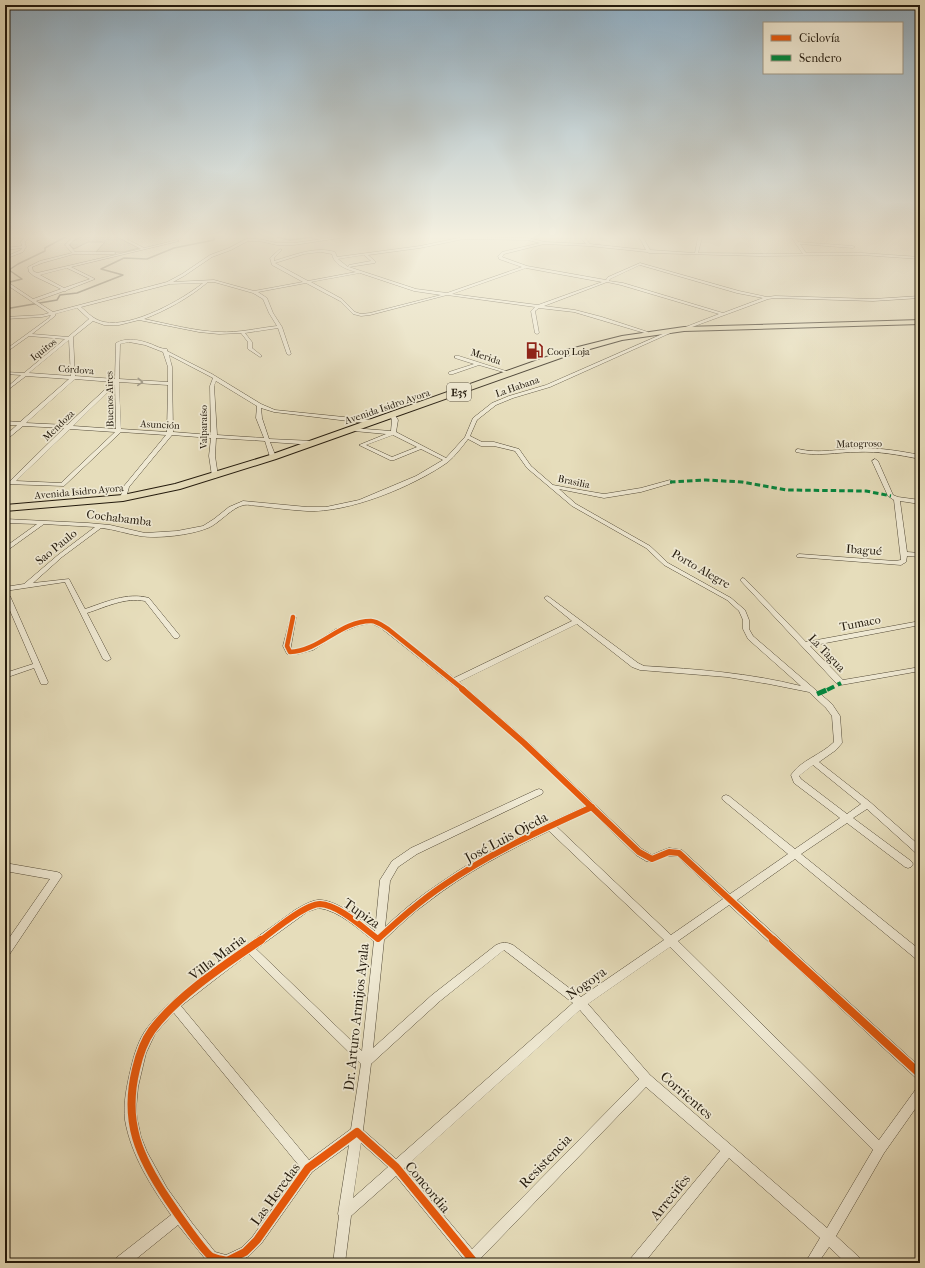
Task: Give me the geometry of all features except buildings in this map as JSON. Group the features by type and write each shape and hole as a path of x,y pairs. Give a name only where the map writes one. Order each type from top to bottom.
{"main road":[{"name":"Avenida Isidro Ayora","path":"5,508 122,498 177,487 273,457 393,416 583,348 646,333 681,329 920,322"}],"street":[{"path":"28,296 53,314"},
{"path":"34,300 46,296"},
{"path":"6,318 53,314 119,296"},
{"path":"78,307 92,319 111,324 138,319 178,302 188,296"},
{"path":"262,296 265,298 271,313 280,327 289,354"},
{"path":"334,296 341,300 354,313 361,315 440,296"},
{"path":"465,296 540,306 594,316 646,333"},
{"path":"537,333 533,311 540,306 566,296"},
{"path":"665,296 722,314"},
{"path":"758,296 767,298"},
{"name":"La Habana","path":"387,491 418,477 448,460 467,437 475,419 494,404 511,397 548,386 681,329 767,298 788,296"},
{"name":"La Habana","path":"794,296 873,300 920,297"},
{"path":"5,352 50,319 53,314"},
{"name":"Iquitos","path":"5,391 71,338 92,319"},
{"path":"138,319 200,331 219,333 242,332 280,327"},
{"path":"242,332 250,342 250,348 260,356"},
{"path":"5,439 73,378 71,338 28,335"},
{"name":"Buenos Aires","path":"8,482 62,485 119,431 117,380 118,342 133,339 165,350"},
{"path":"165,350 259,405 274,411 290,414 373,422"},
{"path":"122,498 126,487 170,434 170,367 165,350"},
{"name":"Merida","path":"457,357 510,373"},
{"path":"451,373 478,364"},
{"name":"Córdova","path":"5,373 170,384"},
{"name":"Valparaíso","path":"215,378 212,386 214,436 212,456 215,476"},
{"name":"Mendoza","path":"8,482 69,427 117,380"},
{"path":"259,405 259,418 273,457"},
{"path":"393,416 395,420 393,433"},
{"name":"Asunción","path":"5,423 314,443"},
{"path":"354,429 393,433 448,460"},
{"path":"393,433 362,445 392,459 421,447"},
{"name":"Brasilia","path":"467,437 481,444 501,445 517,450 528,467 551,486 604,496 641,490 670,482"},
{"name":"Matogroso","path":"798,452 817,454 883,450 920,457"},
{"path":"875,461 889,493 897,500 920,502"},
{"name":"Porto Alegre","path":"551,486 574,505 648,547 666,564 734,602 742,610 746,620 746,629 750,637 815,693 829,706 836,716 838,743 833,749 813,762"},
{"name":"Cochabamba","path":"5,521 100,526 148,535 190,530 208,526 215,523 235,507 243,503 307,509 326,509 361,501 387,491"},
{"path":"897,500 904,554 920,555"},
{"path":"5,550 43,522"},
{"name":"Sao Paulo","path":"26,586 60,556 100,526"},
{"name":"Ibagué","path":"798,556 901,563 904,561 904,554"},
{"path":"44,682 37,664 9,609 6,593 26,586 67,580 107,659"},
{"name":"La Tagua","path":"743,580 841,683 920,669"},
{"path":"84,612 128,598 140,597 147,599 176,636"},
{"path":"547,598 631,662 643,668 772,681 815,693"},
{"path":"293,617 286,646 290,652 313,649 338,631 374,621 411,647 454,681 558,774 646,858 655,859 668,852 679,853 920,1074"},
{"path":"454,681 577,621"},
{"name":"Tumaco","path":"805,645 920,623"},
{"path":"5,676 37,664"},
{"path":"908,864 797,781 795,775 801,769 813,762 867,804 920,851"},
{"name":"Dr. Arturo Armijos Ayala","path":"339,1263 344,1214 366,1062 385,880 396,864 414,851 539,792"},
{"path":"726,798 795,856 920,956"},
{"name":"Nogoya","path":"344,1214 581,1003 795,856 867,804"},
{"name":"José Luis Ojeda","path":"378,939 424,899 471,868 550,826 592,807"},
{"path":"550,826 671,941 880,1148"},
{"path":"5,867 57,876 5,952"},
{"name":"Villa Maria","path":"210,1257 178,1217 148,1167 134,1134 130,1101 140,1057 150,1033 174,1006 249,948 306,908 319,904 331,906"},
{"name":"Tupiza","path":"331,906 378,939"},
{"name":"Corrientes","path":"366,1062 436,998 499,948 504,946 510,948 581,1003 646,1079 727,1151 828,1237 855,1263"},
{"path":"249,948 366,1062"},
{"path":"174,1006 308,1168"},
{"name":"Resistencia","path":"471,1262 646,1079"},
{"path":"811,1263 828,1237 880,1148 920,1093"},
{"name":"Concordia","path":"357,1132 396,1167 471,1262"},
{"name":"Las Heredas","path":"210,1257 227,1261 245,1252 257,1240 308,1168 357,1132"},
{"name":"Arrecifes","path":"636,1263 727,1151"},
{"path":"121,1263 178,1217"}],"waterway":[{"path":"5,309 57,300 59,296"}],"marked path":[{"path":"670,482 706,480 742,482 787,490 866,491 891,496"},
{"path":"817,694 841,683"}],"cycle path":[{"path":"293,617 287,646 290,652 305,651 316,646 338,631 350,626 371,621 379,623 388,629 435,666 495,717 639,852 652,859 664,853 679,853 920,1074"},
{"path":"475,1263 396,1167 357,1132 308,1168 257,1240 245,1252 227,1261 211,1257 163,1192 142,1155 135,1137 130,1109 132,1087 137,1064 149,1034 172,1008 226,964 303,910 314,905 326,905 341,912 378,939 418,904 463,872 505,848 592,807"}],"place":[{"name":"Coop Loja","path":"534,351"}]}
